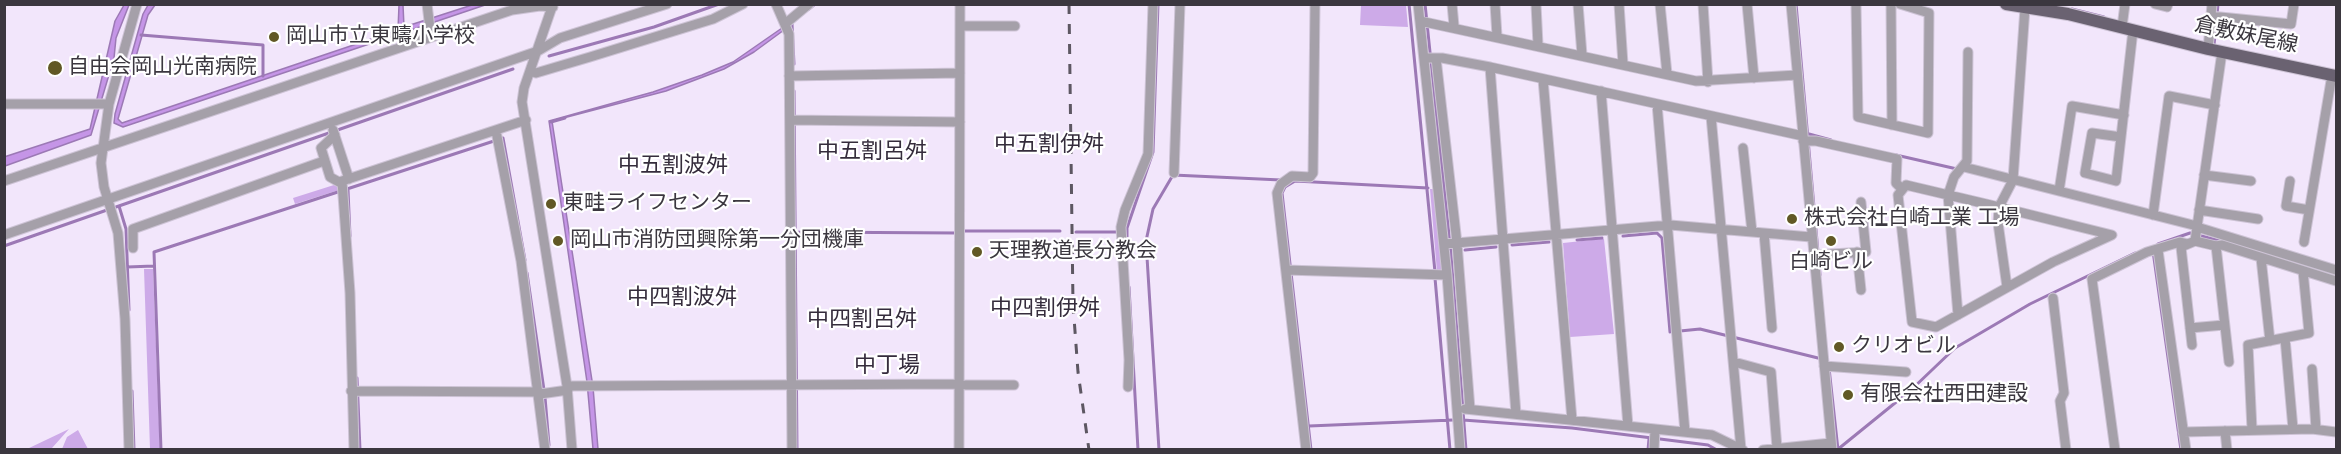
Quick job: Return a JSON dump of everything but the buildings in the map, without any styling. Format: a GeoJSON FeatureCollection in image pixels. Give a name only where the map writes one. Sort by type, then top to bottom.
{"type":"FeatureCollection","features":[{"type":"Feature","properties":{"kind":"main road","name":"倉敷妹尾線"},"geometry":{"type":"LineString","coordinates":[[2006,4],[2125,25],[2208,45],[2222,52],[2334,76]]}},
{"type":"Feature","properties":{"kind":"street"},"geometry":{"type":"LineString","coordinates":[[129,450],[123,285],[117,227],[101,171],[102,104],[137,4]]}},
{"type":"Feature","properties":{"kind":"street"},"geometry":{"type":"LineString","coordinates":[[427,4],[431,37]]}},
{"type":"Feature","properties":{"kind":"street"},"geometry":{"type":"LineString","coordinates":[[545,31],[552,39],[560,38],[667,4]]}},
{"type":"Feature","properties":{"kind":"street"},"geometry":{"type":"LineString","coordinates":[[530,71],[536,73],[551,69],[713,19],[743,4]]}},
{"type":"Feature","properties":{"kind":"street"},"geometry":{"type":"LineString","coordinates":[[776,4],[786,26],[792,76],[796,256],[792,450]]}},
{"type":"Feature","properties":{"kind":"street"},"geometry":{"type":"LineString","coordinates":[[786,26],[809,4]]}},
{"type":"Feature","properties":{"kind":"street"},"geometry":{"type":"LineString","coordinates":[[959,450],[962,385],[960,73],[963,26],[960,4]]}},
{"type":"Feature","properties":{"kind":"street"},"geometry":{"type":"LineString","coordinates":[[1128,387],[1129,360],[1121,227],[1125,210],[1148,154],[1154,4]]}},
{"type":"Feature","properties":{"kind":"street"},"geometry":{"type":"LineString","coordinates":[[1174,173],[1180,4]]}},
{"type":"Feature","properties":{"kind":"street"},"geometry":{"type":"LineString","coordinates":[[1306,450],[1290,270],[1277,193],[1281,184],[1292,176],[1310,177],[1313,173],[1315,4]]}},
{"type":"Feature","properties":{"kind":"street"},"geometry":{"type":"LineString","coordinates":[[1418,4],[1424,21],[1430,58],[1450,244],[1463,409],[1460,450]]}},
{"type":"Feature","properties":{"kind":"street"},"geometry":{"type":"LineString","coordinates":[[1452,4],[1454,26]]}},
{"type":"Feature","properties":{"kind":"street"},"geometry":{"type":"LineString","coordinates":[[1495,4],[1497,36]]}},
{"type":"Feature","properties":{"kind":"street"},"geometry":{"type":"LineString","coordinates":[[1536,4],[1538,45]]}},
{"type":"Feature","properties":{"kind":"street"},"geometry":{"type":"LineString","coordinates":[[1578,4],[1582,55]]}},
{"type":"Feature","properties":{"kind":"street"},"geometry":{"type":"LineString","coordinates":[[1619,4],[1623,64]]}},
{"type":"Feature","properties":{"kind":"street"},"geometry":{"type":"LineString","coordinates":[[1660,4],[1666,74]]}},
{"type":"Feature","properties":{"kind":"street"},"geometry":{"type":"LineString","coordinates":[[1702,4],[1708,82]]}},
{"type":"Feature","properties":{"kind":"street"},"geometry":{"type":"LineString","coordinates":[[1747,4],[1754,78]]}},
{"type":"Feature","properties":{"kind":"street"},"geometry":{"type":"LineString","coordinates":[[1763,450],[1832,446],[1817,254],[1811,237],[1806,140],[1797,75],[1791,4]]}},
{"type":"Feature","properties":{"kind":"street"},"geometry":{"type":"LineString","coordinates":[[1856,4],[1858,117],[1928,133],[1929,13],[1900,4]]}},
{"type":"Feature","properties":{"kind":"street"},"geometry":{"type":"LineString","coordinates":[[1891,4],[1892,125]]}},
{"type":"Feature","properties":{"kind":"street"},"geometry":{"type":"LineString","coordinates":[[2121,137],[2092,133],[2085,174],[2116,181],[2124,115],[2125,4]]}},
{"type":"Feature","properties":{"kind":"street"},"geometry":{"type":"LineString","coordinates":[[2155,4],[2168,7],[2168,4]]}},
{"type":"Feature","properties":{"kind":"street"},"geometry":{"type":"LineString","coordinates":[[2208,45],[2214,16],[2212,4]]}},
{"type":"Feature","properties":{"kind":"street"},"geometry":{"type":"LineString","coordinates":[[2214,16],[2291,24],[2294,4]]}},
{"type":"Feature","properties":{"kind":"street"},"geometry":{"type":"LineString","coordinates":[[4,181],[512,10],[553,6],[522,95],[567,388],[572,450]]}},
{"type":"Feature","properties":{"kind":"street"},"geometry":{"type":"LineString","coordinates":[[2007,286],[1998,223],[1999,207],[2012,182],[2025,8]]}},
{"type":"Feature","properties":{"kind":"street"},"geometry":{"type":"LineString","coordinates":[[1424,21],[1708,82],[1797,75]]}},
{"type":"Feature","properties":{"kind":"street"},"geometry":{"type":"LineString","coordinates":[[963,26],[1015,26]]}},
{"type":"Feature","properties":{"kind":"street"},"geometry":{"type":"LineString","coordinates":[[4,236],[108,200],[333,130],[538,51],[560,38]]}},
{"type":"Feature","properties":{"kind":"street"},"geometry":{"type":"LineString","coordinates":[[1958,315],[1948,195],[1954,177],[1967,161],[1968,52]]}},
{"type":"Feature","properties":{"kind":"street"},"geometry":{"type":"LineString","coordinates":[[2192,345],[2181,247],[2195,234],[2222,52]]}},
{"type":"Feature","properties":{"kind":"street"},"geometry":{"type":"LineString","coordinates":[[1430,58],[1490,67],[1897,159],[1896,183],[1901,188]]}},
{"type":"Feature","properties":{"kind":"street"},"geometry":{"type":"LineString","coordinates":[[1490,67],[1516,414]]}},
{"type":"Feature","properties":{"kind":"street"},"geometry":{"type":"LineString","coordinates":[[792,76],[960,73]]}},
{"type":"Feature","properties":{"kind":"street"},"geometry":{"type":"LineString","coordinates":[[2304,242],[2334,76]]}},
{"type":"Feature","properties":{"kind":"street"},"geometry":{"type":"LineString","coordinates":[[1543,79],[1558,234],[1572,420]]}},
{"type":"Feature","properties":{"kind":"street"},"geometry":{"type":"LineString","coordinates":[[1600,92],[1628,426]]}},
{"type":"Feature","properties":{"kind":"street"},"geometry":{"type":"LineString","coordinates":[[2153,215],[2169,96],[2214,105]]}},
{"type":"Feature","properties":{"kind":"street"},"geometry":{"type":"LineString","coordinates":[[4,104],[102,104]]}},
{"type":"Feature","properties":{"kind":"street"},"geometry":{"type":"LineString","coordinates":[[1657,104],[1685,432]]}},
{"type":"Feature","properties":{"kind":"street"},"geometry":{"type":"LineString","coordinates":[[2060,191],[2072,106],[2124,115]]}},
{"type":"Feature","properties":{"kind":"street"},"geometry":{"type":"LineString","coordinates":[[1711,116],[1742,449]]}},
{"type":"Feature","properties":{"kind":"street"},"geometry":{"type":"LineString","coordinates":[[333,130],[321,148],[330,177],[344,185],[526,120]]}},
{"type":"Feature","properties":{"kind":"street"},"geometry":{"type":"LineString","coordinates":[[793,120],[960,122]]}},
{"type":"Feature","properties":{"kind":"street"},"geometry":{"type":"LineString","coordinates":[[333,130],[344,185],[355,391],[354,450]]}},
{"type":"Feature","properties":{"kind":"street"},"geometry":{"type":"LineString","coordinates":[[496,131],[519,251],[542,393],[545,450]]}},
{"type":"Feature","properties":{"kind":"street"},"geometry":{"type":"LineString","coordinates":[[1743,148],[1752,232]]}},
{"type":"Feature","properties":{"kind":"street"},"geometry":{"type":"LineString","coordinates":[[133,248],[133,229],[324,161]]}},
{"type":"Feature","properties":{"kind":"street"},"geometry":{"type":"LineString","coordinates":[[1962,169],[2153,215],[2216,246],[2222,245],[2337,281]]}},
{"type":"Feature","properties":{"kind":"street"},"geometry":{"type":"LineString","coordinates":[[2204,174],[2251,181]]}},
{"type":"Feature","properties":{"kind":"street"},"geometry":{"type":"LineString","coordinates":[[2290,181],[2286,206],[2309,210]]}},
{"type":"Feature","properties":{"kind":"street"},"geometry":{"type":"LineString","coordinates":[[1906,185],[1948,195],[2112,235],[2007,286],[1936,327],[1912,322],[1898,195],[1901,188],[1906,185]]}},
{"type":"Feature","properties":{"kind":"street"},"geometry":{"type":"LineString","coordinates":[[1817,254],[1866,252],[1861,202]]}},
{"type":"Feature","properties":{"kind":"street"},"geometry":{"type":"LineString","coordinates":[[2199,210],[2258,219]]}},
{"type":"Feature","properties":{"kind":"street"},"geometry":{"type":"LineString","coordinates":[[1450,244],[1666,225],[1811,237]]}},
{"type":"Feature","properties":{"kind":"street"},"geometry":{"type":"LineString","coordinates":[[1764,233],[1772,328]]}},
{"type":"Feature","properties":{"kind":"street"},"geometry":{"type":"LineString","coordinates":[[2115,450],[2092,279],[2195,234],[2337,270]]}},
{"type":"Feature","properties":{"kind":"street"},"geometry":{"type":"LineString","coordinates":[[1450,244],[1447,275],[1463,409]]}},
{"type":"Feature","properties":{"kind":"street"},"geometry":{"type":"LineString","coordinates":[[2216,246],[2229,362]]}},
{"type":"Feature","properties":{"kind":"street"},"geometry":{"type":"LineString","coordinates":[[2154,251],[2186,450]]}},
{"type":"Feature","properties":{"kind":"street"},"geometry":{"type":"LineString","coordinates":[[1857,252],[1861,290]]}},
{"type":"Feature","properties":{"kind":"street"},"geometry":{"type":"LineString","coordinates":[[2261,258],[2270,341]]}},
{"type":"Feature","properties":{"kind":"street"},"geometry":{"type":"LineString","coordinates":[[1290,270],[1447,275]]}},
{"type":"Feature","properties":{"kind":"street"},"geometry":{"type":"LineString","coordinates":[[2252,430],[2248,345],[2309,333],[2303,271]]}},
{"type":"Feature","properties":{"kind":"street"},"geometry":{"type":"LineString","coordinates":[[2053,298],[2064,393],[2060,401],[2066,450]]}},
{"type":"Feature","properties":{"kind":"street"},"geometry":{"type":"LineString","coordinates":[[2190,328],[2224,325]]}},
{"type":"Feature","properties":{"kind":"street"},"geometry":{"type":"LineString","coordinates":[[2285,338],[2294,429]]}},
{"type":"Feature","properties":{"kind":"street"},"geometry":{"type":"LineString","coordinates":[[1734,362],[1771,372],[1777,448]]}},
{"type":"Feature","properties":{"kind":"street"},"geometry":{"type":"LineString","coordinates":[[1827,365],[1906,372]]}},
{"type":"Feature","properties":{"kind":"street"},"geometry":{"type":"LineString","coordinates":[[2312,369],[2314,429]]}},
{"type":"Feature","properties":{"kind":"street"},"geometry":{"type":"LineString","coordinates":[[355,391],[542,393],[590,385],[1014,385]]}},
{"type":"Feature","properties":{"kind":"street"},"geometry":{"type":"LineString","coordinates":[[1463,409],[1628,426],[1654,439],[1685,432],[1712,435],[1742,449]]}},
{"type":"Feature","properties":{"kind":"street"},"geometry":{"type":"LineString","coordinates":[[2183,432],[2294,429],[2337,432]]}},
{"type":"Feature","properties":{"kind":"street"},"geometry":{"type":"LineString","coordinates":[[2225,431],[2227,450]]}},
{"type":"Feature","properties":{"kind":"shaded area"},"geometry":{"type":"Polygon","coordinates":[[[124,5],[129,5],[116,38],[114,58],[91,135],[5,166],[4,157],[90,129],[115,21],[124,5]]]}},
{"type":"Feature","properties":{"kind":"shaded area"},"geometry":{"type":"Polygon","coordinates":[[[148,5],[155,5],[148,15],[118,119],[122,123],[398,30],[399,5],[403,5],[404,27],[472,5],[485,5],[123,127],[114,123],[115,114],[143,14],[148,5]]]}},
{"type":"Feature","properties":{"kind":"shaded area"},"geometry":{"type":"Polygon","coordinates":[[[1361,5],[1406,5],[1408,27],[1360,25],[1361,5]]]}},
{"type":"Feature","properties":{"kind":"shaded area"},"geometry":{"type":"Polygon","coordinates":[[[782,28],[784,30],[754,52],[724,69],[666,91],[552,121],[593,387],[598,449],[593,449],[587,382],[549,121],[653,92],[702,75],[733,62],[782,28]]]}},
{"type":"Feature","properties":{"kind":"shaded area"},"geometry":{"type":"Polygon","coordinates":[[[334,185],[339,186],[339,190],[295,204],[293,198],[334,185]]]}},
{"type":"Feature","properties":{"kind":"shaded area"},"geometry":{"type":"Polygon","coordinates":[[[1430,189],[1434,189],[1442,272],[1437,272],[1430,189]]]}},
{"type":"Feature","properties":{"kind":"shaded area"},"geometry":{"type":"Polygon","coordinates":[[[1604,239],[1614,334],[1570,337],[1563,243],[1604,239]]]}},
{"type":"Feature","properties":{"kind":"shaded area"},"geometry":{"type":"Polygon","coordinates":[[[144,269],[153,269],[160,449],[150,449],[144,269]]]}},
{"type":"Feature","properties":{"kind":"shaded area"},"geometry":{"type":"Polygon","coordinates":[[[69,429],[52,448],[56,449],[27,449],[69,429]]]}},
{"type":"Feature","properties":{"kind":"shaded area"},"geometry":{"type":"Polygon","coordinates":[[[78,430],[88,449],[62,449],[67,437],[78,430]]]}},
{"type":"Feature","properties":{"kind":"waterway"},"geometry":{"type":"LineString","coordinates":[[549,56],[654,27],[719,4]]}},
{"type":"Feature","properties":{"kind":"waterway"},"geometry":{"type":"LineString","coordinates":[[809,9],[815,4]]}},
{"type":"Feature","properties":{"kind":"waterway"},"geometry":{"type":"LineString","coordinates":[[1127,259],[1127,228],[1153,152],[1158,4]]}},
{"type":"Feature","properties":{"kind":"waterway"},"geometry":{"type":"LineString","coordinates":[[1409,4],[1435,272]]}},
{"type":"Feature","properties":{"kind":"waterway"},"geometry":{"type":"LineString","coordinates":[[1425,4],[1451,255],[1466,450]]}},
{"type":"Feature","properties":{"kind":"waterway"},"geometry":{"type":"LineString","coordinates":[[1796,4],[1820,275]]}},
{"type":"Feature","properties":{"kind":"waterway"},"geometry":{"type":"LineString","coordinates":[[2212,44],[2214,45],[2218,4]]}},
{"type":"Feature","properties":{"kind":"waterway"},"geometry":{"type":"LineString","coordinates":[[2072,9],[2104,17]]}},
{"type":"Feature","properties":{"kind":"waterway"},"geometry":{"type":"LineString","coordinates":[[792,24],[794,64]]}},
{"type":"Feature","properties":{"kind":"waterway"},"geometry":{"type":"LineString","coordinates":[[141,35],[263,45],[263,76]]}},
{"type":"Feature","properties":{"kind":"waterway"},"geometry":{"type":"LineString","coordinates":[[116,207],[513,69]]}},
{"type":"Feature","properties":{"kind":"waterway"},"geometry":{"type":"LineString","coordinates":[[794,91],[797,450]]}},
{"type":"Feature","properties":{"kind":"waterway"},"geometry":{"type":"LineString","coordinates":[[551,122],[565,118]]}},
{"type":"Feature","properties":{"kind":"waterway"},"geometry":{"type":"LineString","coordinates":[[1809,134],[1831,140]]}},
{"type":"Feature","properties":{"kind":"waterway"},"geometry":{"type":"LineString","coordinates":[[500,139],[503,138],[525,260]]}},
{"type":"Feature","properties":{"kind":"waterway"},"geometry":{"type":"LineString","coordinates":[[161,450],[154,252],[494,141]]}},
{"type":"Feature","properties":{"kind":"waterway"},"geometry":{"type":"LineString","coordinates":[[1896,155],[1957,169]]}},
{"type":"Feature","properties":{"kind":"waterway"},"geometry":{"type":"LineString","coordinates":[[1159,450],[1146,241],[1153,209],[1173,175],[1281,180]]}},
{"type":"Feature","properties":{"kind":"waterway"},"geometry":{"type":"LineString","coordinates":[[1311,450],[1282,193],[1285,187],[1295,181],[1428,188]]}},
{"type":"Feature","properties":{"kind":"waterway"},"geometry":{"type":"LineString","coordinates":[[348,190],[350,236]]}},
{"type":"Feature","properties":{"kind":"waterway"},"geometry":{"type":"LineString","coordinates":[[119,206],[126,229],[129,310]]}},
{"type":"Feature","properties":{"kind":"waterway"},"geometry":{"type":"LineString","coordinates":[[4,246],[107,210]]}},
{"type":"Feature","properties":{"kind":"waterway"},"geometry":{"type":"LineString","coordinates":[[963,231],[1060,231]]}},
{"type":"Feature","properties":{"kind":"waterway"},"geometry":{"type":"LineString","coordinates":[[795,232],[958,233]]}},
{"type":"Feature","properties":{"kind":"waterway"},"geometry":{"type":"LineString","coordinates":[[1076,232],[1118,232]]}},
{"type":"Feature","properties":{"kind":"waterway"},"geometry":{"type":"LineString","coordinates":[[1623,236],[1657,233],[1662,238],[1670,332]]}},
{"type":"Feature","properties":{"kind":"waterway"},"geometry":{"type":"LineString","coordinates":[[2158,244],[2190,233],[2243,247]]}},
{"type":"Feature","properties":{"kind":"waterway"},"geometry":{"type":"LineString","coordinates":[[1577,240],[1602,238]]}},
{"type":"Feature","properties":{"kind":"waterway"},"geometry":{"type":"LineString","coordinates":[[1512,245],[1549,242]]}},
{"type":"Feature","properties":{"kind":"waterway"},"geometry":{"type":"LineString","coordinates":[[1465,250],[1496,247]]}},
{"type":"Feature","properties":{"kind":"waterway"},"geometry":{"type":"LineString","coordinates":[[2153,251],[2181,450]]}},
{"type":"Feature","properties":{"kind":"waterway"},"geometry":{"type":"LineString","coordinates":[[1837,450],[1911,390],[1955,348],[2030,304],[2135,253]]}},
{"type":"Feature","properties":{"kind":"waterway"},"geometry":{"type":"LineString","coordinates":[[127,267],[154,266]]}},
{"type":"Feature","properties":{"kind":"waterway"},"geometry":{"type":"LineString","coordinates":[[527,273],[545,397],[549,445]]}},
{"type":"Feature","properties":{"kind":"waterway"},"geometry":{"type":"LineString","coordinates":[[1435,278],[1450,450]]}},
{"type":"Feature","properties":{"kind":"waterway"},"geometry":{"type":"LineString","coordinates":[[1129,287],[1138,450]]}},
{"type":"Feature","properties":{"kind":"waterway"},"geometry":{"type":"LineString","coordinates":[[1680,331],[1700,329],[1818,358]]}},
{"type":"Feature","properties":{"kind":"waterway"},"geometry":{"type":"LineString","coordinates":[[1829,368],[1838,450]]}},
{"type":"Feature","properties":{"kind":"waterway"},"geometry":{"type":"LineString","coordinates":[[357,378],[360,450]]}},
{"type":"Feature","properties":{"kind":"waterway"},"geometry":{"type":"LineString","coordinates":[[132,391],[134,450]]}},
{"type":"Feature","properties":{"kind":"waterway"},"geometry":{"type":"LineString","coordinates":[[1309,426],[1453,420]]}},
{"type":"Feature","properties":{"kind":"waterway"},"geometry":{"type":"LineString","coordinates":[[1463,420],[1572,428],[1708,445],[1717,450]]}},
{"type":"Feature","properties":{"kind":"waterway"},"geometry":{"type":"LineString","coordinates":[[1648,450],[1649,439]]}},
{"type":"Feature","properties":{"kind":"railway"},"geometry":{"type":"LineString","coordinates":[[1069,4],[1073,304],[1078,372],[1089,450]]}},
{"type":"Feature","properties":{"kind":"place","name":"岡山市立東疇小学校"},"geometry":{"type":"Point","coordinates":[274,37]}},
{"type":"Feature","properties":{"kind":"place","name":"自由会岡山光南病院"},"geometry":{"type":"Point","coordinates":[55,68]}},
{"type":"Feature","properties":{"kind":"place","name":"東畦ライフセンター"},"geometry":{"type":"Point","coordinates":[551,204]}},
{"type":"Feature","properties":{"kind":"place","name":"株式会社白崎工業 工場"},"geometry":{"type":"Point","coordinates":[1792,219]}},
{"type":"Feature","properties":{"kind":"place","name":"岡山市消防団興除第一分団機庫"},"geometry":{"type":"Point","coordinates":[558,241]}},
{"type":"Feature","properties":{"kind":"place","name":"白崎ビル"},"geometry":{"type":"Point","coordinates":[1831,241]}},
{"type":"Feature","properties":{"kind":"place","name":"天理教道長分教会"},"geometry":{"type":"Point","coordinates":[977,252]}},
{"type":"Feature","properties":{"kind":"place","name":"クリオビル"},"geometry":{"type":"Point","coordinates":[1839,347]}},
{"type":"Feature","properties":{"kind":"place","name":"有限会社西田建設"},"geometry":{"type":"Point","coordinates":[1848,395]}},
{"type":"Feature","properties":{"kind":"district","name":"中五割伊舛"},"geometry":{"type":"Point","coordinates":[1049,146]}},
{"type":"Feature","properties":{"kind":"district","name":"中五割呂舛"},"geometry":{"type":"Point","coordinates":[872,153]}},
{"type":"Feature","properties":{"kind":"district","name":"中五割波舛"},"geometry":{"type":"Point","coordinates":[673,167]}},
{"type":"Feature","properties":{"kind":"district","name":"中四割波舛"},"geometry":{"type":"Point","coordinates":[682,299]}},
{"type":"Feature","properties":{"kind":"district","name":"中四割伊舛"},"geometry":{"type":"Point","coordinates":[1045,310]}},
{"type":"Feature","properties":{"kind":"district","name":"中四割呂舛"},"geometry":{"type":"Point","coordinates":[862,321]}},
{"type":"Feature","properties":{"kind":"district","name":"中丁場"},"geometry":{"type":"Point","coordinates":[887,367]}}]}
